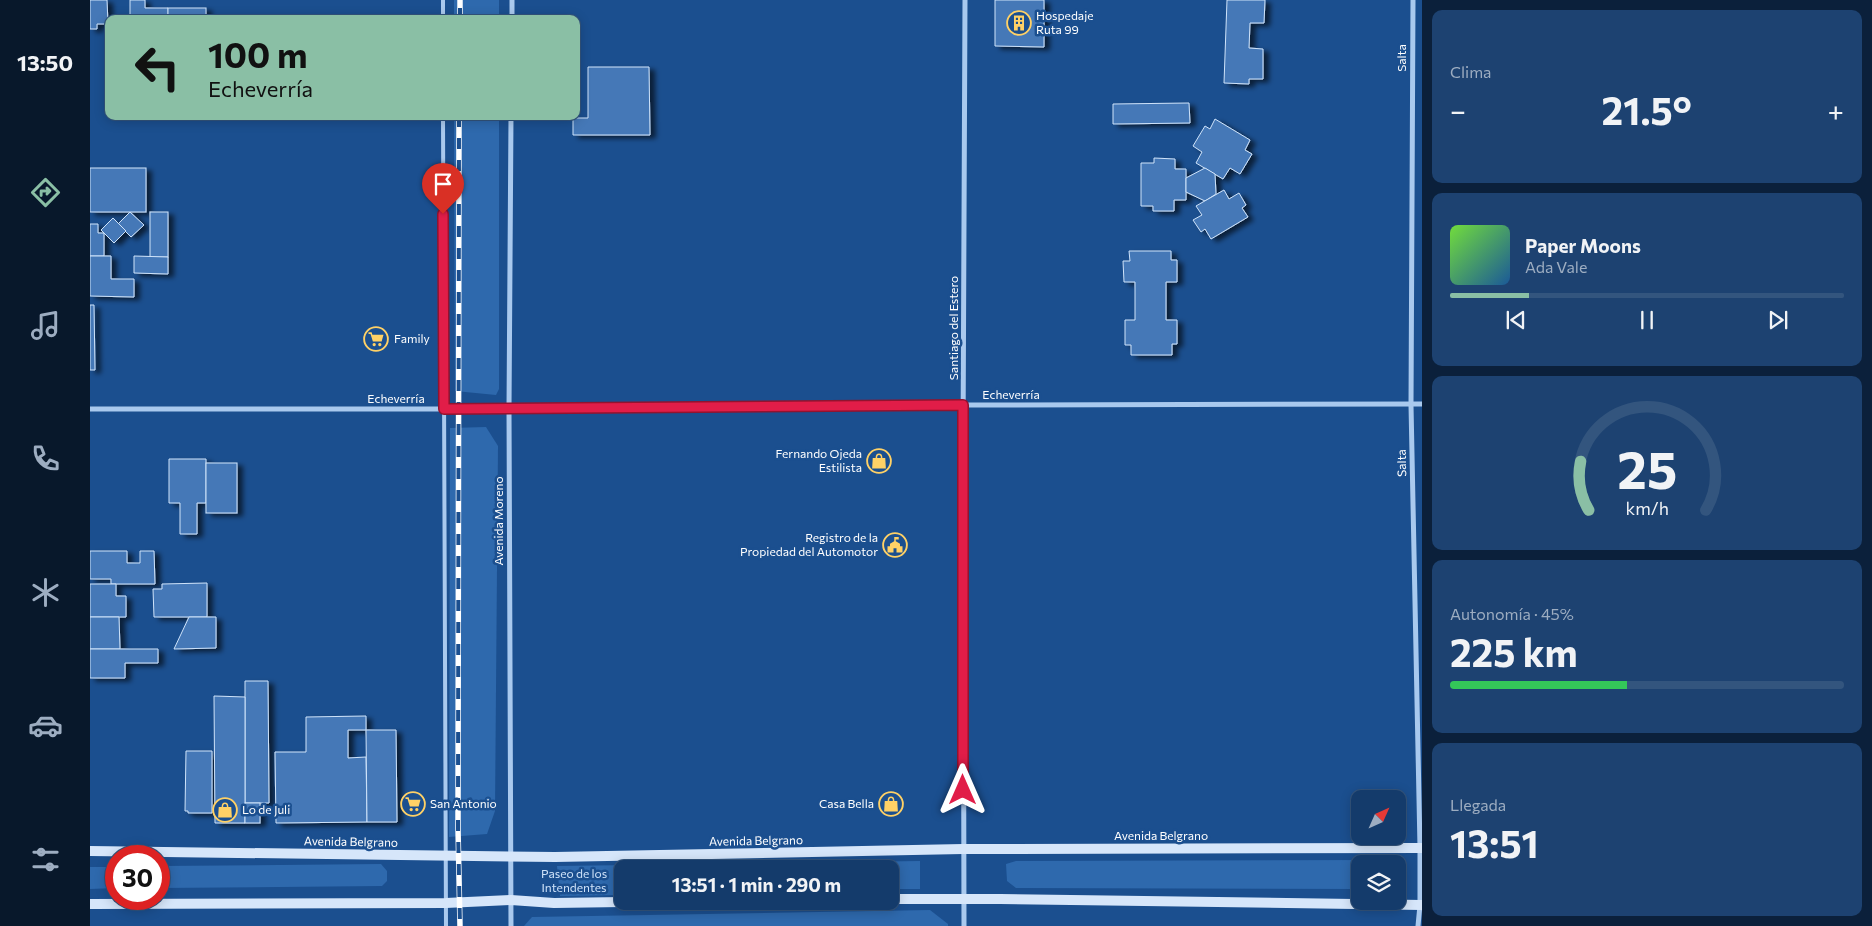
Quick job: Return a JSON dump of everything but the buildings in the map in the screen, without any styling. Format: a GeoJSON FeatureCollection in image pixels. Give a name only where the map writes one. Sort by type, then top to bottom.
{"type":"FeatureCollection","features":[{"type":"Feature","properties":{"kind":"main road","name":"Avenida Belgrano"},"geometry":{"type":"LineString","coordinates":[[90,851],[555,857],[963,849],[1421,848]]}},
{"type":"Feature","properties":{"kind":"main road"},"geometry":{"type":"LineString","coordinates":[[899,899],[1421,905]]}},
{"type":"Feature","properties":{"kind":"main road"},"geometry":{"type":"LineString","coordinates":[[90,904],[446,903],[511,900],[614,902]]}},
{"type":"Feature","properties":{"kind":"street"},"geometry":{"type":"LineString","coordinates":[[512,0],[512,15]]}},
{"type":"Feature","properties":{"kind":"street","name":"Santiago del Estero"},"geometry":{"type":"LineString","coordinates":[[964,926],[963,405],[965,0]]}},
{"type":"Feature","properties":{"kind":"street","name":"Salta"},"geometry":{"type":"LineString","coordinates":[[1413,0],[1411,405],[1421,848],[1421,905],[1418,926]]}},
{"type":"Feature","properties":{"kind":"street","name":"Avenida Moreno"},"geometry":{"type":"LineString","coordinates":[[511,120],[509,409],[511,926]]}},
{"type":"Feature","properties":{"kind":"street","name":"Echeverría"},"geometry":{"type":"LineString","coordinates":[[90,409],[509,409],[963,405],[1422,404]]}},
{"type":"Feature","properties":{"kind":"lane"},"geometry":{"type":"LineString","coordinates":[[443,0],[443,15]]}},
{"type":"Feature","properties":{"kind":"lane"},"geometry":{"type":"LineString","coordinates":[[443,120],[446,926]]}},
{"type":"Feature","properties":{"kind":"green space"},"geometry":{"type":"Polygon","coordinates":[[[454,0],[499,0],[499,15],[454,15],[454,0]]]}},
{"type":"Feature","properties":{"kind":"green space"},"geometry":{"type":"Polygon","coordinates":[[[454,120],[499,120],[499,389],[496,395],[455,391],[454,120]]]}},
{"type":"Feature","properties":{"kind":"green space"},"geometry":{"type":"Polygon","coordinates":[[[486,427],[498,446],[495,811],[487,834],[449,837],[450,428],[486,427]]]}},
{"type":"Feature","properties":{"kind":"green space"},"geometry":{"type":"Polygon","coordinates":[[[1351,860],[1351,889],[1016,888],[1007,881],[1006,864],[1016,861],[1351,860]]]}},
{"type":"Feature","properties":{"kind":"green space"},"geometry":{"type":"Polygon","coordinates":[[[899,861],[920,861],[920,889],[899,889],[899,861]]]}},
{"type":"Feature","properties":{"kind":"green space"},"geometry":{"type":"Polygon","coordinates":[[[381,864],[387,871],[387,881],[382,886],[170,888],[170,866],[381,864]]]}},
{"type":"Feature","properties":{"kind":"green space","name":"Paseo de los Intendentes"},"geometry":{"type":"Polygon","coordinates":[[[614,865],[614,895],[560,896],[557,866],[614,865]]]}},
{"type":"Feature","properties":{"kind":"green space"},"geometry":{"type":"Polygon","coordinates":[[[90,867],[105,867],[105,888],[90,889],[90,867]]]}},
{"type":"Feature","properties":{"kind":"green space"},"geometry":{"type":"Polygon","coordinates":[[[930,910],[948,926],[524,926],[532,917],[930,910]]]}},
{"type":"Feature","properties":{"kind":"railway"},"geometry":{"type":"LineString","coordinates":[[460,0],[460,15]]}},
{"type":"Feature","properties":{"kind":"railway"},"geometry":{"type":"LineString","coordinates":[[459,120],[458,828],[460,926]]}},
{"type":"Feature","properties":{"kind":"place","name":"Hospedaje Ruta 99"},"geometry":{"type":"Point","coordinates":[1019,23]}},
{"type":"Feature","properties":{"kind":"place","name":"Family"},"geometry":{"type":"Point","coordinates":[376,339]}},
{"type":"Feature","properties":{"kind":"place","name":"Fernando Ojeda Estilista"},"geometry":{"type":"Point","coordinates":[879,461]}},
{"type":"Feature","properties":{"kind":"place","name":"Registro de la Propiedad del Automotor"},"geometry":{"type":"Point","coordinates":[895,545]}},
{"type":"Feature","properties":{"kind":"place","name":"San Antonio"},"geometry":{"type":"Point","coordinates":[413,804]}},
{"type":"Feature","properties":{"kind":"place","name":"Casa Bella"},"geometry":{"type":"Point","coordinates":[891,804]}},
{"type":"Feature","properties":{"kind":"place","name":"Lo de Juli"},"geometry":{"type":"Point","coordinates":[225,810]}},
{"type":"Feature","properties":{"kind":"route"},"geometry":{"type":"LineString","coordinates":[[443,214],[444,409],[963,405],[963,790]]}}]}
